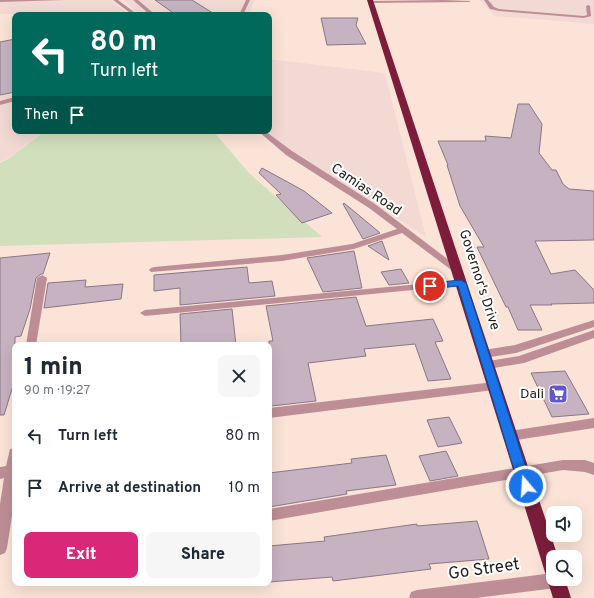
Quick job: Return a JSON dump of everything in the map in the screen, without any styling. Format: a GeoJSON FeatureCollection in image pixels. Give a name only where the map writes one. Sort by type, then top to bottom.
{"type":"FeatureCollection","features":[{"type":"Feature","properties":{"kind":"highway","name":"Governor's Drive"},"geometry":{"type":"LineString","coordinates":[[371,1],[546,550]]}},
{"type":"Feature","properties":{"kind":"highway","name":"Governor's Drive"},"geometry":{"type":"LineString","coordinates":[[558,586],[562,598]]}},
{"type":"Feature","properties":{"kind":"street"},"geometry":{"type":"LineString","coordinates":[[0,1],[62,0]]}},
{"type":"Feature","properties":{"kind":"street"},"geometry":{"type":"LineString","coordinates":[[115,0],[132,12]]}},
{"type":"Feature","properties":{"kind":"street"},"geometry":{"type":"LineString","coordinates":[[135,0],[150,12]]}},
{"type":"Feature","properties":{"kind":"street"},"geometry":{"type":"LineString","coordinates":[[242,12],[248,0]]}},
{"type":"Feature","properties":{"kind":"street"},"geometry":{"type":"LineString","coordinates":[[486,0],[492,8],[499,10],[584,17],[589,16],[587,0]]}},
{"type":"Feature","properties":{"kind":"street"},"geometry":{"type":"LineString","coordinates":[[371,1],[469,1]]}},
{"type":"Feature","properties":{"kind":"street"},"geometry":{"type":"LineString","coordinates":[[588,6],[594,6]]}},
{"type":"Feature","properties":{"kind":"street"},"geometry":{"type":"LineString","coordinates":[[0,103],[12,100]]}},
{"type":"Feature","properties":{"kind":"street","name":"Camias Road"},"geometry":{"type":"LineString","coordinates":[[265,134],[289,153],[372,206],[457,270]]}},
{"type":"Feature","properties":{"kind":"street"},"geometry":{"type":"LineString","coordinates":[[154,270],[282,258],[354,246],[403,230]]}},
{"type":"Feature","properties":{"kind":"street"},"geometry":{"type":"LineString","coordinates":[[32,342],[42,278]]}},
{"type":"Feature","properties":{"kind":"street"},"geometry":{"type":"LineString","coordinates":[[145,313],[461,283]]}},
{"type":"Feature","properties":{"kind":"street"},"geometry":{"type":"LineString","coordinates":[[486,359],[594,323]]}},
{"type":"Feature","properties":{"kind":"street"},"geometry":{"type":"LineString","coordinates":[[486,359],[520,360],[594,334]]}},
{"type":"Feature","properties":{"kind":"street"},"geometry":{"type":"LineString","coordinates":[[272,413],[494,386]]}},
{"type":"Feature","properties":{"kind":"street"},"geometry":{"type":"LineString","coordinates":[[510,436],[594,422]]}},
{"type":"Feature","properties":{"kind":"street"},"geometry":{"type":"LineString","coordinates":[[0,548],[6,472],[12,459]]}},
{"type":"Feature","properties":{"kind":"street"},"geometry":{"type":"LineString","coordinates":[[272,515],[563,465],[585,466],[594,469]]}},
{"type":"Feature","properties":{"kind":"street","name":"Go Street"},"geometry":{"type":"LineString","coordinates":[[417,598],[546,578]]}},
{"type":"Feature","properties":{"kind":"shaded area"},"geometry":{"type":"Polygon","coordinates":[[[0,0],[111,0],[126,12],[12,12],[12,14],[0,14],[0,0]]]}},
{"type":"Feature","properties":{"kind":"shaded area"},"geometry":{"type":"Polygon","coordinates":[[[124,0],[255,0],[250,12],[136,12],[124,0]]]}},
{"type":"Feature","properties":{"kind":"shaded area"},"geometry":{"type":"Polygon","coordinates":[[[480,0],[594,0],[594,24],[495,16],[480,0]]]}},
{"type":"Feature","properties":{"kind":"shaded area"},"geometry":{"type":"Polygon","coordinates":[[[272,59],[385,73],[426,237],[294,154],[269,134],[272,134],[272,59]]]}},
{"type":"Feature","properties":{"kind":"shaded area"},"geometry":{"type":"Polygon","coordinates":[[[0,79],[12,95],[12,134],[40,134],[8,158],[0,162],[0,79]]]}},
{"type":"Feature","properties":{"kind":"green space"},"geometry":{"type":"Polygon","coordinates":[[[41,134],[216,134],[249,173],[322,237],[0,246],[0,163],[8,159],[41,134]]]}},
{"type":"Feature","properties":{"kind":"building"},"geometry":{"type":"Polygon","coordinates":[[[155,0],[192,0],[211,12],[172,12],[155,0]]]}},
{"type":"Feature","properties":{"kind":"building"},"geometry":{"type":"Polygon","coordinates":[[[321,18],[358,18],[356,25],[366,44],[327,45],[321,18]]]}},
{"type":"Feature","properties":{"kind":"building"},"geometry":{"type":"Polygon","coordinates":[[[12,40],[12,93],[0,95],[0,42],[12,40]]]}},
{"type":"Feature","properties":{"kind":"building"},"geometry":{"type":"Polygon","coordinates":[[[518,104],[529,104],[542,124],[539,153],[552,170],[556,170],[563,184],[569,189],[594,191],[594,240],[535,241],[551,274],[575,270],[594,290],[594,303],[530,305],[542,330],[518,330],[508,307],[506,307],[477,247],[484,247],[460,206],[448,165],[438,141],[486,141],[485,136],[511,138],[518,104]]]}},
{"type":"Feature","properties":{"kind":"building"},"geometry":{"type":"Polygon","coordinates":[[[262,168],[304,191],[332,213],[302,223],[276,195],[281,194],[259,173],[262,168]]]}},
{"type":"Feature","properties":{"kind":"building"},"geometry":{"type":"Polygon","coordinates":[[[344,203],[380,233],[363,239],[343,204],[344,203]]]}},
{"type":"Feature","properties":{"kind":"building"},"geometry":{"type":"Polygon","coordinates":[[[382,241],[389,260],[368,246],[382,241]]]}},
{"type":"Feature","properties":{"kind":"building"},"geometry":{"type":"Polygon","coordinates":[[[354,251],[362,288],[323,292],[307,258],[354,251]]]}},
{"type":"Feature","properties":{"kind":"building"},"geometry":{"type":"Polygon","coordinates":[[[50,253],[43,274],[36,278],[30,309],[21,336],[15,337],[15,342],[12,342],[12,389],[4,415],[0,415],[0,258],[50,253]]]}},
{"type":"Feature","properties":{"kind":"building"},"geometry":{"type":"Polygon","coordinates":[[[247,267],[249,283],[272,281],[275,296],[180,305],[180,288],[154,291],[154,275],[247,267]]]}},
{"type":"Feature","properties":{"kind":"building"},"geometry":{"type":"Polygon","coordinates":[[[401,269],[409,283],[389,285],[381,272],[401,269]]]}},
{"type":"Feature","properties":{"kind":"building"},"geometry":{"type":"Polygon","coordinates":[[[86,280],[85,287],[123,284],[121,299],[44,308],[48,283],[86,280]]]}},
{"type":"Feature","properties":{"kind":"building"},"geometry":{"type":"Polygon","coordinates":[[[356,297],[366,326],[433,319],[443,341],[435,342],[451,379],[428,381],[415,344],[364,349],[366,356],[308,363],[316,401],[272,406],[272,342],[269,341],[273,341],[266,306],[356,297]]]}},
{"type":"Feature","properties":{"kind":"building"},"geometry":{"type":"Polygon","coordinates":[[[232,309],[236,342],[181,342],[180,314],[232,309]]]}},
{"type":"Feature","properties":{"kind":"building"},"geometry":{"type":"Polygon","coordinates":[[[565,371],[589,414],[552,417],[531,373],[565,371]]]}},
{"type":"Feature","properties":{"kind":"building"},"geometry":{"type":"Polygon","coordinates":[[[449,417],[462,443],[438,447],[427,420],[449,417]]]}},
{"type":"Feature","properties":{"kind":"building"},"geometry":{"type":"Polygon","coordinates":[[[446,451],[458,476],[430,481],[419,456],[446,451]]]}},
{"type":"Feature","properties":{"kind":"building"},"geometry":{"type":"Polygon","coordinates":[[[386,455],[396,485],[346,491],[347,494],[272,506],[272,473],[352,463],[351,459],[386,455]]]}},
{"type":"Feature","properties":{"kind":"building"},"geometry":{"type":"Polygon","coordinates":[[[477,521],[489,559],[429,564],[431,569],[333,581],[332,577],[272,582],[272,546],[325,541],[324,537],[417,524],[417,526],[477,521]]]}},
{"type":"Feature","properties":{"kind":"place","name":"Dali"},"geometry":{"type":"Point","coordinates":[558,394]}},
{"type":"Feature","properties":{"kind":"route"},"geometry":{"type":"LineString","coordinates":[[430,286],[461,283],[526,486]]}}]}
